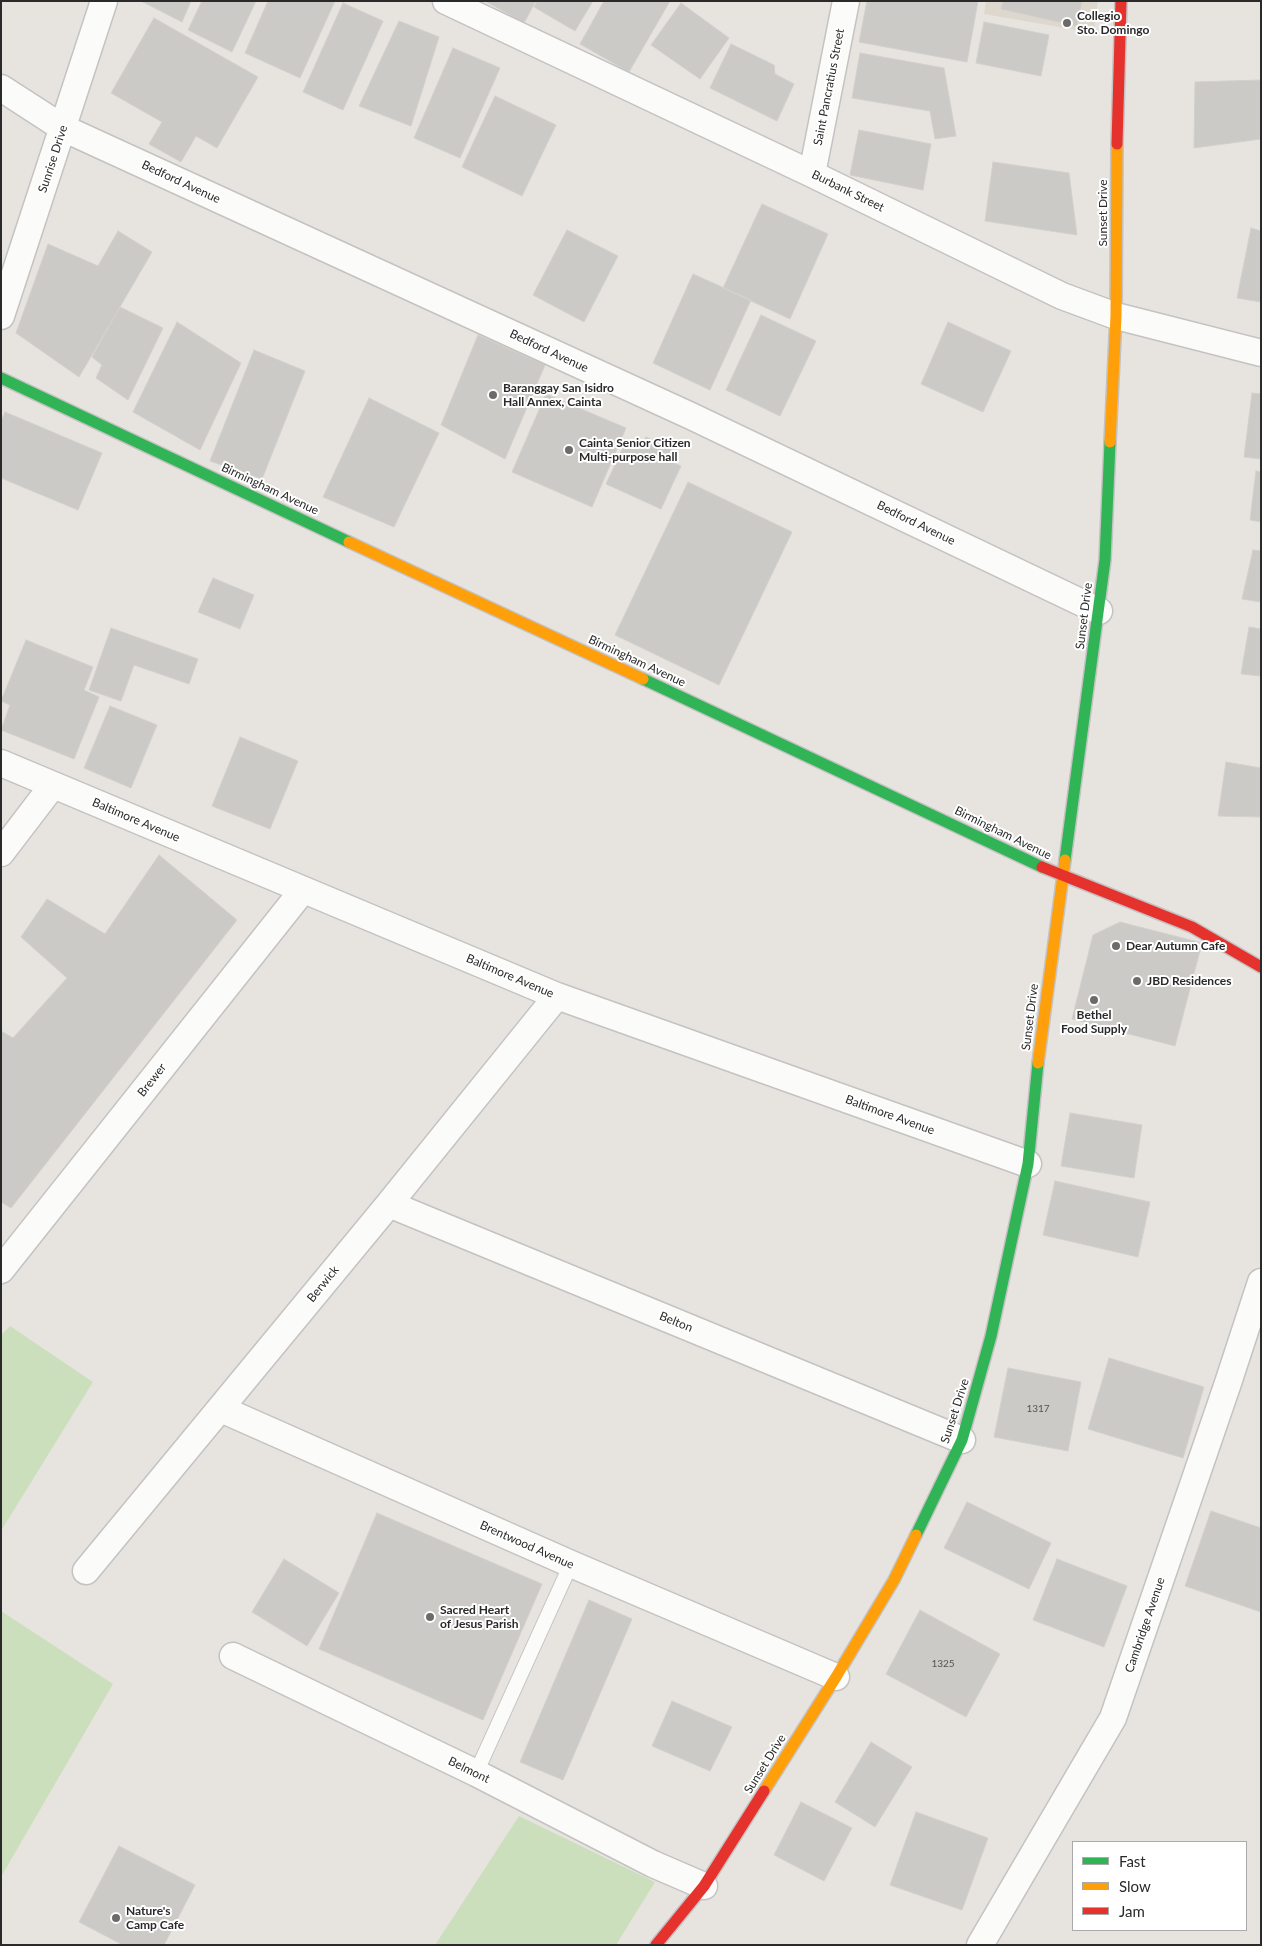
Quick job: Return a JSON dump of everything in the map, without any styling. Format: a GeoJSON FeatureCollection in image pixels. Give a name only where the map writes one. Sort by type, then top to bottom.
{"type":"FeatureCollection","features":[{"type":"Feature","properties":{"kind":"street","name":"Sunrise Drive"},"geometry":{"type":"LineString","coordinates":[[1,316],[104,1]]}},
{"type":"Feature","properties":{"kind":"street","name":"Burbank Street"},"geometry":{"type":"LineString","coordinates":[[446,1],[812,174],[1062,296],[1116,316],[1261,353]]}},
{"type":"Feature","properties":{"kind":"street","name":"Saint Pancratius Street"},"geometry":{"type":"LineString","coordinates":[[812,174],[846,1]]}},
{"type":"Feature","properties":{"kind":"street","name":"Sunset Drive"},"geometry":{"type":"LineString","coordinates":[[656,1945],[704,1886],[836,1677],[894,1580],[962,1440],[992,1336],[1028,1164],[1041,1038],[1105,560],[1116,316],[1120,1]]}},
{"type":"Feature","properties":{"kind":"street","name":"Bedford Avenue"},"geometry":{"type":"LineString","coordinates":[[1,88],[63,128],[691,416],[1099,611]]}},
{"type":"Feature","properties":{"kind":"street","name":"Birmingham Avenue"},"geometry":{"type":"LineString","coordinates":[[1,378],[1062,876],[1192,928],[1261,967]]}},
{"type":"Feature","properties":{"kind":"street","name":"Baltimore Avenue"},"geometry":{"type":"LineString","coordinates":[[1,763],[557,996],[1028,1164]]}},
{"type":"Feature","properties":{"kind":"street"},"geometry":{"type":"LineString","coordinates":[[1,853],[53,785]]}},
{"type":"Feature","properties":{"kind":"street","name":"Brewer"},"geometry":{"type":"LineString","coordinates":[[1,1270],[303,890]]}},
{"type":"Feature","properties":{"kind":"street","name":"Berwick"},"geometry":{"type":"LineString","coordinates":[[86,1571],[389,1204],[557,996]]}},
{"type":"Feature","properties":{"kind":"street","name":"Belton"},"geometry":{"type":"LineString","coordinates":[[389,1204],[962,1440]]}},
{"type":"Feature","properties":{"kind":"street","name":"Cambridge Avenue"},"geometry":{"type":"LineString","coordinates":[[980,1945],[1113,1718],[1261,1282]]}},
{"type":"Feature","properties":{"kind":"street","name":"Brentwood Avenue"},"geometry":{"type":"LineString","coordinates":[[221,1408],[570,1564],[836,1677]]}},
{"type":"Feature","properties":{"kind":"street","name":"Belmont"},"geometry":{"type":"LineString","coordinates":[[233,1656],[476,1773],[653,1864],[704,1886]]}},
{"type":"Feature","properties":{"kind":"lane"},"geometry":{"type":"LineString","coordinates":[[476,1773],[570,1564]]}},
{"type":"Feature","properties":{"kind":"shaded area","name":"Collegio Sto. Domingo"},"geometry":{"type":"Polygon","coordinates":[[[986,1],[1098,1],[1094,33],[984,14],[986,1]]]}},
{"type":"Feature","properties":{"kind":"green space"},"geometry":{"type":"Polygon","coordinates":[[[10,1326],[93,1382],[1,1531],[1,1335],[10,1326]]]}},
{"type":"Feature","properties":{"kind":"green space"},"geometry":{"type":"Polygon","coordinates":[[[1,1611],[113,1684],[1,1877],[1,1611]]]}},
{"type":"Feature","properties":{"kind":"green space"},"geometry":{"type":"Polygon","coordinates":[[[519,1816],[655,1882],[616,1945],[435,1945],[519,1816]]]}},
{"type":"Feature","properties":{"kind":"building"},"geometry":{"type":"Polygon","coordinates":[[[141,1],[191,1],[182,22],[141,1]]]}},
{"type":"Feature","properties":{"kind":"building"},"geometry":{"type":"Polygon","coordinates":[[[202,1],[256,1],[232,52],[188,30],[202,1]]]}},
{"type":"Feature","properties":{"kind":"building"},"geometry":{"type":"Polygon","coordinates":[[[268,1],[335,1],[300,78],[245,53],[268,1]]]}},
{"type":"Feature","properties":{"kind":"building"},"geometry":{"type":"Polygon","coordinates":[[[485,1],[536,1],[524,23],[485,1]]]}},
{"type":"Feature","properties":{"kind":"building"},"geometry":{"type":"Polygon","coordinates":[[[537,1],[593,1],[575,31],[534,7],[537,1]]]}},
{"type":"Feature","properties":{"kind":"building"},"geometry":{"type":"Polygon","coordinates":[[[604,1],[670,1],[629,72],[580,44],[604,1]]]}},
{"type":"Feature","properties":{"kind":"building"},"geometry":{"type":"Polygon","coordinates":[[[867,1],[978,1],[967,62],[859,42],[867,1]]]}},
{"type":"Feature","properties":{"kind":"building"},"geometry":{"type":"Polygon","coordinates":[[[1003,1],[1082,1],[1077,26],[1001,9],[1003,1]]]}},
{"type":"Feature","properties":{"kind":"building"},"geometry":{"type":"Polygon","coordinates":[[[343,3],[383,21],[343,110],[303,92],[343,3]]]}},
{"type":"Feature","properties":{"kind":"building"},"geometry":{"type":"Polygon","coordinates":[[[681,3],[729,38],[700,79],[651,45],[681,3]]]}},
{"type":"Feature","properties":{"kind":"building"},"geometry":{"type":"Polygon","coordinates":[[[154,18],[258,77],[217,148],[196,136],[181,162],[149,144],[162,122],[111,93],[154,18]]]}},
{"type":"Feature","properties":{"kind":"building"},"geometry":{"type":"Polygon","coordinates":[[[399,21],[439,37],[411,126],[359,106],[399,21]]]}},
{"type":"Feature","properties":{"kind":"building"},"geometry":{"type":"Polygon","coordinates":[[[984,22],[1049,35],[1041,76],[976,63],[984,22]]]}},
{"type":"Feature","properties":{"kind":"building"},"geometry":{"type":"Polygon","coordinates":[[[731,44],[774,65],[775,74],[794,84],[777,121],[710,88],[731,44]]]}},
{"type":"Feature","properties":{"kind":"building"},"geometry":{"type":"Polygon","coordinates":[[[453,48],[500,68],[460,158],[414,138],[453,48]]]}},
{"type":"Feature","properties":{"kind":"building"},"geometry":{"type":"Polygon","coordinates":[[[860,53],[944,68],[956,136],[935,139],[930,111],[852,98],[860,53]]]}},
{"type":"Feature","properties":{"kind":"building"},"geometry":{"type":"Polygon","coordinates":[[[1261,80],[1261,139],[1194,148],[1195,82],[1261,80]]]}},
{"type":"Feature","properties":{"kind":"building"},"geometry":{"type":"Polygon","coordinates":[[[495,96],[556,125],[522,196],[462,167],[495,96]]]}},
{"type":"Feature","properties":{"kind":"building"},"geometry":{"type":"Polygon","coordinates":[[[859,130],[931,144],[923,190],[850,175],[859,130]]]}},
{"type":"Feature","properties":{"kind":"building"},"geometry":{"type":"Polygon","coordinates":[[[993,162],[1069,173],[1077,235],[985,221],[993,162]]]}},
{"type":"Feature","properties":{"kind":"building"},"geometry":{"type":"Polygon","coordinates":[[[762,204],[828,234],[790,319],[723,288],[762,204]]]}},
{"type":"Feature","properties":{"kind":"building"},"geometry":{"type":"Polygon","coordinates":[[[1251,228],[1261,231],[1261,302],[1237,298],[1251,228]]]}},
{"type":"Feature","properties":{"kind":"building"},"geometry":{"type":"Polygon","coordinates":[[[567,230],[618,256],[584,322],[533,295],[567,230]]]}},
{"type":"Feature","properties":{"kind":"building"},"geometry":{"type":"Polygon","coordinates":[[[118,231],[152,252],[79,377],[16,333],[48,244],[98,266],[118,231]]]}},
{"type":"Feature","properties":{"kind":"building"},"geometry":{"type":"Polygon","coordinates":[[[693,274],[751,300],[710,390],[653,363],[693,274]]]}},
{"type":"Feature","properties":{"kind":"building"},"geometry":{"type":"Polygon","coordinates":[[[120,307],[163,328],[128,400],[96,378],[102,365],[92,357],[120,307]]]}},
{"type":"Feature","properties":{"kind":"building"},"geometry":{"type":"Polygon","coordinates":[[[761,315],[816,341],[780,416],[726,390],[761,315]]]}},
{"type":"Feature","properties":{"kind":"building"},"geometry":{"type":"Polygon","coordinates":[[[177,322],[241,363],[200,450],[133,412],[177,322]]]}},
{"type":"Feature","properties":{"kind":"building"},"geometry":{"type":"Polygon","coordinates":[[[948,322],[1011,351],[983,412],[921,384],[948,322]]]}},
{"type":"Feature","properties":{"kind":"building","name":"Baranggay San Isidro Hall Annex, Cainta"},"geometry":{"type":"Polygon","coordinates":[[[478,335],[545,365],[505,459],[441,425],[478,335]]]}},
{"type":"Feature","properties":{"kind":"building"},"geometry":{"type":"Polygon","coordinates":[[[254,350],[305,371],[262,479],[210,461],[254,350]]]}},
{"type":"Feature","properties":{"kind":"building"},"geometry":{"type":"Polygon","coordinates":[[[1252,393],[1261,394],[1261,459],[1244,457],[1252,393]]]}},
{"type":"Feature","properties":{"kind":"building","name":"Cainta Senior Citizen Multi-purpose hall"},"geometry":{"type":"Polygon","coordinates":[[[546,394],[626,428],[592,507],[512,472],[546,394]]]}},
{"type":"Feature","properties":{"kind":"building"},"geometry":{"type":"Polygon","coordinates":[[[369,398],[439,433],[394,527],[323,497],[369,398]]]}},
{"type":"Feature","properties":{"kind":"building"},"geometry":{"type":"Polygon","coordinates":[[[5,412],[102,453],[78,510],[1,478],[1,421],[5,412]]]}},
{"type":"Feature","properties":{"kind":"building"},"geometry":{"type":"Polygon","coordinates":[[[646,437],[672,449],[667,460],[681,466],[661,509],[606,484],[626,441],[641,448],[646,437]]]}},
{"type":"Feature","properties":{"kind":"building"},"geometry":{"type":"Polygon","coordinates":[[[1256,471],[1261,472],[1261,522],[1250,520],[1256,471]]]}},
{"type":"Feature","properties":{"kind":"building"},"geometry":{"type":"Polygon","coordinates":[[[688,482],[792,532],[719,685],[615,635],[688,482]]]}},
{"type":"Feature","properties":{"kind":"building"},"geometry":{"type":"Polygon","coordinates":[[[1253,550],[1261,551],[1261,602],[1242,599],[1253,550]]]}},
{"type":"Feature","properties":{"kind":"building"},"geometry":{"type":"Polygon","coordinates":[[[213,578],[254,595],[240,629],[198,612],[213,578]]]}},
{"type":"Feature","properties":{"kind":"building"},"geometry":{"type":"Polygon","coordinates":[[[1249,627],[1261,629],[1261,676],[1241,674],[1249,627]]]}},
{"type":"Feature","properties":{"kind":"building"},"geometry":{"type":"Polygon","coordinates":[[[111,628],[198,659],[189,684],[134,665],[121,701],[89,690],[111,628]]]}},
{"type":"Feature","properties":{"kind":"building"},"geometry":{"type":"Polygon","coordinates":[[[26,640],[93,667],[84,690],[99,697],[74,759],[1,730],[10,705],[1,701],[26,640]]]}},
{"type":"Feature","properties":{"kind":"building"},"geometry":{"type":"Polygon","coordinates":[[[110,706],[157,725],[131,788],[84,768],[110,706]]]}},
{"type":"Feature","properties":{"kind":"building"},"geometry":{"type":"Polygon","coordinates":[[[240,737],[298,761],[270,829],[212,806],[240,737]]]}},
{"type":"Feature","properties":{"kind":"building"},"geometry":{"type":"Polygon","coordinates":[[[1226,762],[1261,768],[1261,817],[1218,816],[1226,762]]]}},
{"type":"Feature","properties":{"kind":"building"},"geometry":{"type":"Polygon","coordinates":[[[159,855],[237,920],[11,1208],[1,1202],[1,1031],[13,1038],[67,978],[21,937],[47,899],[105,934],[159,855]]]}},
{"type":"Feature","properties":{"kind":"building","name":"JBD Residences"},"geometry":{"type":"Polygon","coordinates":[[[1120,922],[1202,943],[1175,1046],[1072,1019],[1093,935],[1120,922]]]}},
{"type":"Feature","properties":{"kind":"building"},"geometry":{"type":"Polygon","coordinates":[[[1070,1113],[1142,1125],[1134,1178],[1061,1166],[1070,1113]]]}},
{"type":"Feature","properties":{"kind":"building"},"geometry":{"type":"Polygon","coordinates":[[[1055,1181],[1150,1202],[1138,1257],[1043,1235],[1055,1181]]]}},
{"type":"Feature","properties":{"kind":"building"},"geometry":{"type":"Polygon","coordinates":[[[1109,1358],[1204,1387],[1183,1458],[1088,1429],[1109,1358]]]}},
{"type":"Feature","properties":{"kind":"building"},"geometry":{"type":"Polygon","coordinates":[[[1008,1368],[1081,1382],[1068,1451],[994,1437],[1008,1368]]]}},
{"type":"Feature","properties":{"kind":"building"},"geometry":{"type":"Polygon","coordinates":[[[967,1502],[1051,1543],[1029,1589],[944,1548],[967,1502]]]}},
{"type":"Feature","properties":{"kind":"building"},"geometry":{"type":"Polygon","coordinates":[[[1211,1511],[1261,1528],[1261,1612],[1185,1586],[1211,1511]]]}},
{"type":"Feature","properties":{"kind":"building","name":"Sacred Heart of Jesus Parish"},"geometry":{"type":"Polygon","coordinates":[[[377,1513],[542,1584],[483,1720],[319,1649],[377,1513]]]}},
{"type":"Feature","properties":{"kind":"building"},"geometry":{"type":"Polygon","coordinates":[[[284,1559],[339,1593],[307,1646],[252,1612],[284,1559]]]}},
{"type":"Feature","properties":{"kind":"building"},"geometry":{"type":"Polygon","coordinates":[[[1057,1559],[1127,1586],[1104,1647],[1033,1620],[1057,1559]]]}},
{"type":"Feature","properties":{"kind":"building"},"geometry":{"type":"Polygon","coordinates":[[[589,1600],[632,1619],[563,1780],[520,1762],[589,1600]]]}},
{"type":"Feature","properties":{"kind":"building"},"geometry":{"type":"Polygon","coordinates":[[[920,1610],[1000,1654],[966,1717],[886,1674],[920,1610]]]}},
{"type":"Feature","properties":{"kind":"building"},"geometry":{"type":"Polygon","coordinates":[[[672,1701],[732,1727],[710,1771],[652,1746],[672,1701]]]}},
{"type":"Feature","properties":{"kind":"building"},"geometry":{"type":"Polygon","coordinates":[[[871,1742],[912,1767],[875,1827],[835,1802],[871,1742]]]}},
{"type":"Feature","properties":{"kind":"building"},"geometry":{"type":"Polygon","coordinates":[[[801,1802],[852,1828],[824,1881],[774,1855],[801,1802]]]}},
{"type":"Feature","properties":{"kind":"building"},"geometry":{"type":"Polygon","coordinates":[[[916,1812],[988,1838],[962,1910],[890,1885],[916,1812]]]}},
{"type":"Feature","properties":{"kind":"building"},"geometry":{"type":"Polygon","coordinates":[[[119,1846],[195,1885],[164,1945],[123,1945],[79,1922],[119,1846]]]}},
{"type":"Feature","properties":{"kind":"traffic: fast"},"geometry":{"type":"LineString","coordinates":[[1,378],[349,542]]}},
{"type":"Feature","properties":{"kind":"traffic: fast"},"geometry":{"type":"LineString","coordinates":[[1065,860],[1105,560],[1110,442]]}},
{"type":"Feature","properties":{"kind":"traffic: fast"},"geometry":{"type":"LineString","coordinates":[[643,679],[1042,867]]}},
{"type":"Feature","properties":{"kind":"traffic: fast"},"geometry":{"type":"LineString","coordinates":[[916,1535],[962,1440],[991,1336],[1028,1164],[1038,1063]]}},
{"type":"Feature","properties":{"kind":"traffic: slow"},"geometry":{"type":"LineString","coordinates":[[1110,442],[1116,316],[1117,144]]}},
{"type":"Feature","properties":{"kind":"traffic: slow"},"geometry":{"type":"LineString","coordinates":[[349,542],[643,679]]}},
{"type":"Feature","properties":{"kind":"traffic: slow"},"geometry":{"type":"LineString","coordinates":[[1038,1063],[1065,860]]}},
{"type":"Feature","properties":{"kind":"traffic: slow"},"geometry":{"type":"LineString","coordinates":[[764,1791],[836,1677],[894,1580],[916,1535]]}},
{"type":"Feature","properties":{"kind":"traffic: jam"},"geometry":{"type":"LineString","coordinates":[[1117,144],[1121,1]]}},
{"type":"Feature","properties":{"kind":"traffic: jam"},"geometry":{"type":"LineString","coordinates":[[1042,867],[1192,927],[1261,967]]}},
{"type":"Feature","properties":{"kind":"traffic: jam"},"geometry":{"type":"LineString","coordinates":[[656,1945],[704,1886],[764,1791]]}},
{"type":"Feature","properties":{"kind":"place","name":"Collegio Sto. Domingo"},"geometry":{"type":"Point","coordinates":[1067,23]}},
{"type":"Feature","properties":{"kind":"place","name":"Baranggay San Isidro Hall Annex, Cainta"},"geometry":{"type":"Point","coordinates":[493,395]}},
{"type":"Feature","properties":{"kind":"place","name":"Cainta Senior Citizen Multi-purpose hall"},"geometry":{"type":"Point","coordinates":[569,450]}},
{"type":"Feature","properties":{"kind":"place","name":"Dear Autumn Cafe"},"geometry":{"type":"Point","coordinates":[1116,946]}},
{"type":"Feature","properties":{"kind":"place","name":"JBD Residences"},"geometry":{"type":"Point","coordinates":[1137,981]}},
{"type":"Feature","properties":{"kind":"place","name":"Bethel Food Supply"},"geometry":{"type":"Point","coordinates":[1094,1000]}},
{"type":"Feature","properties":{"kind":"place","name":"Sacred Heart of Jesus Parish"},"geometry":{"type":"Point","coordinates":[430,1617]}},
{"type":"Feature","properties":{"kind":"place","name":"Nature's Camp Cafe"},"geometry":{"type":"Point","coordinates":[116,1918]}}]}
